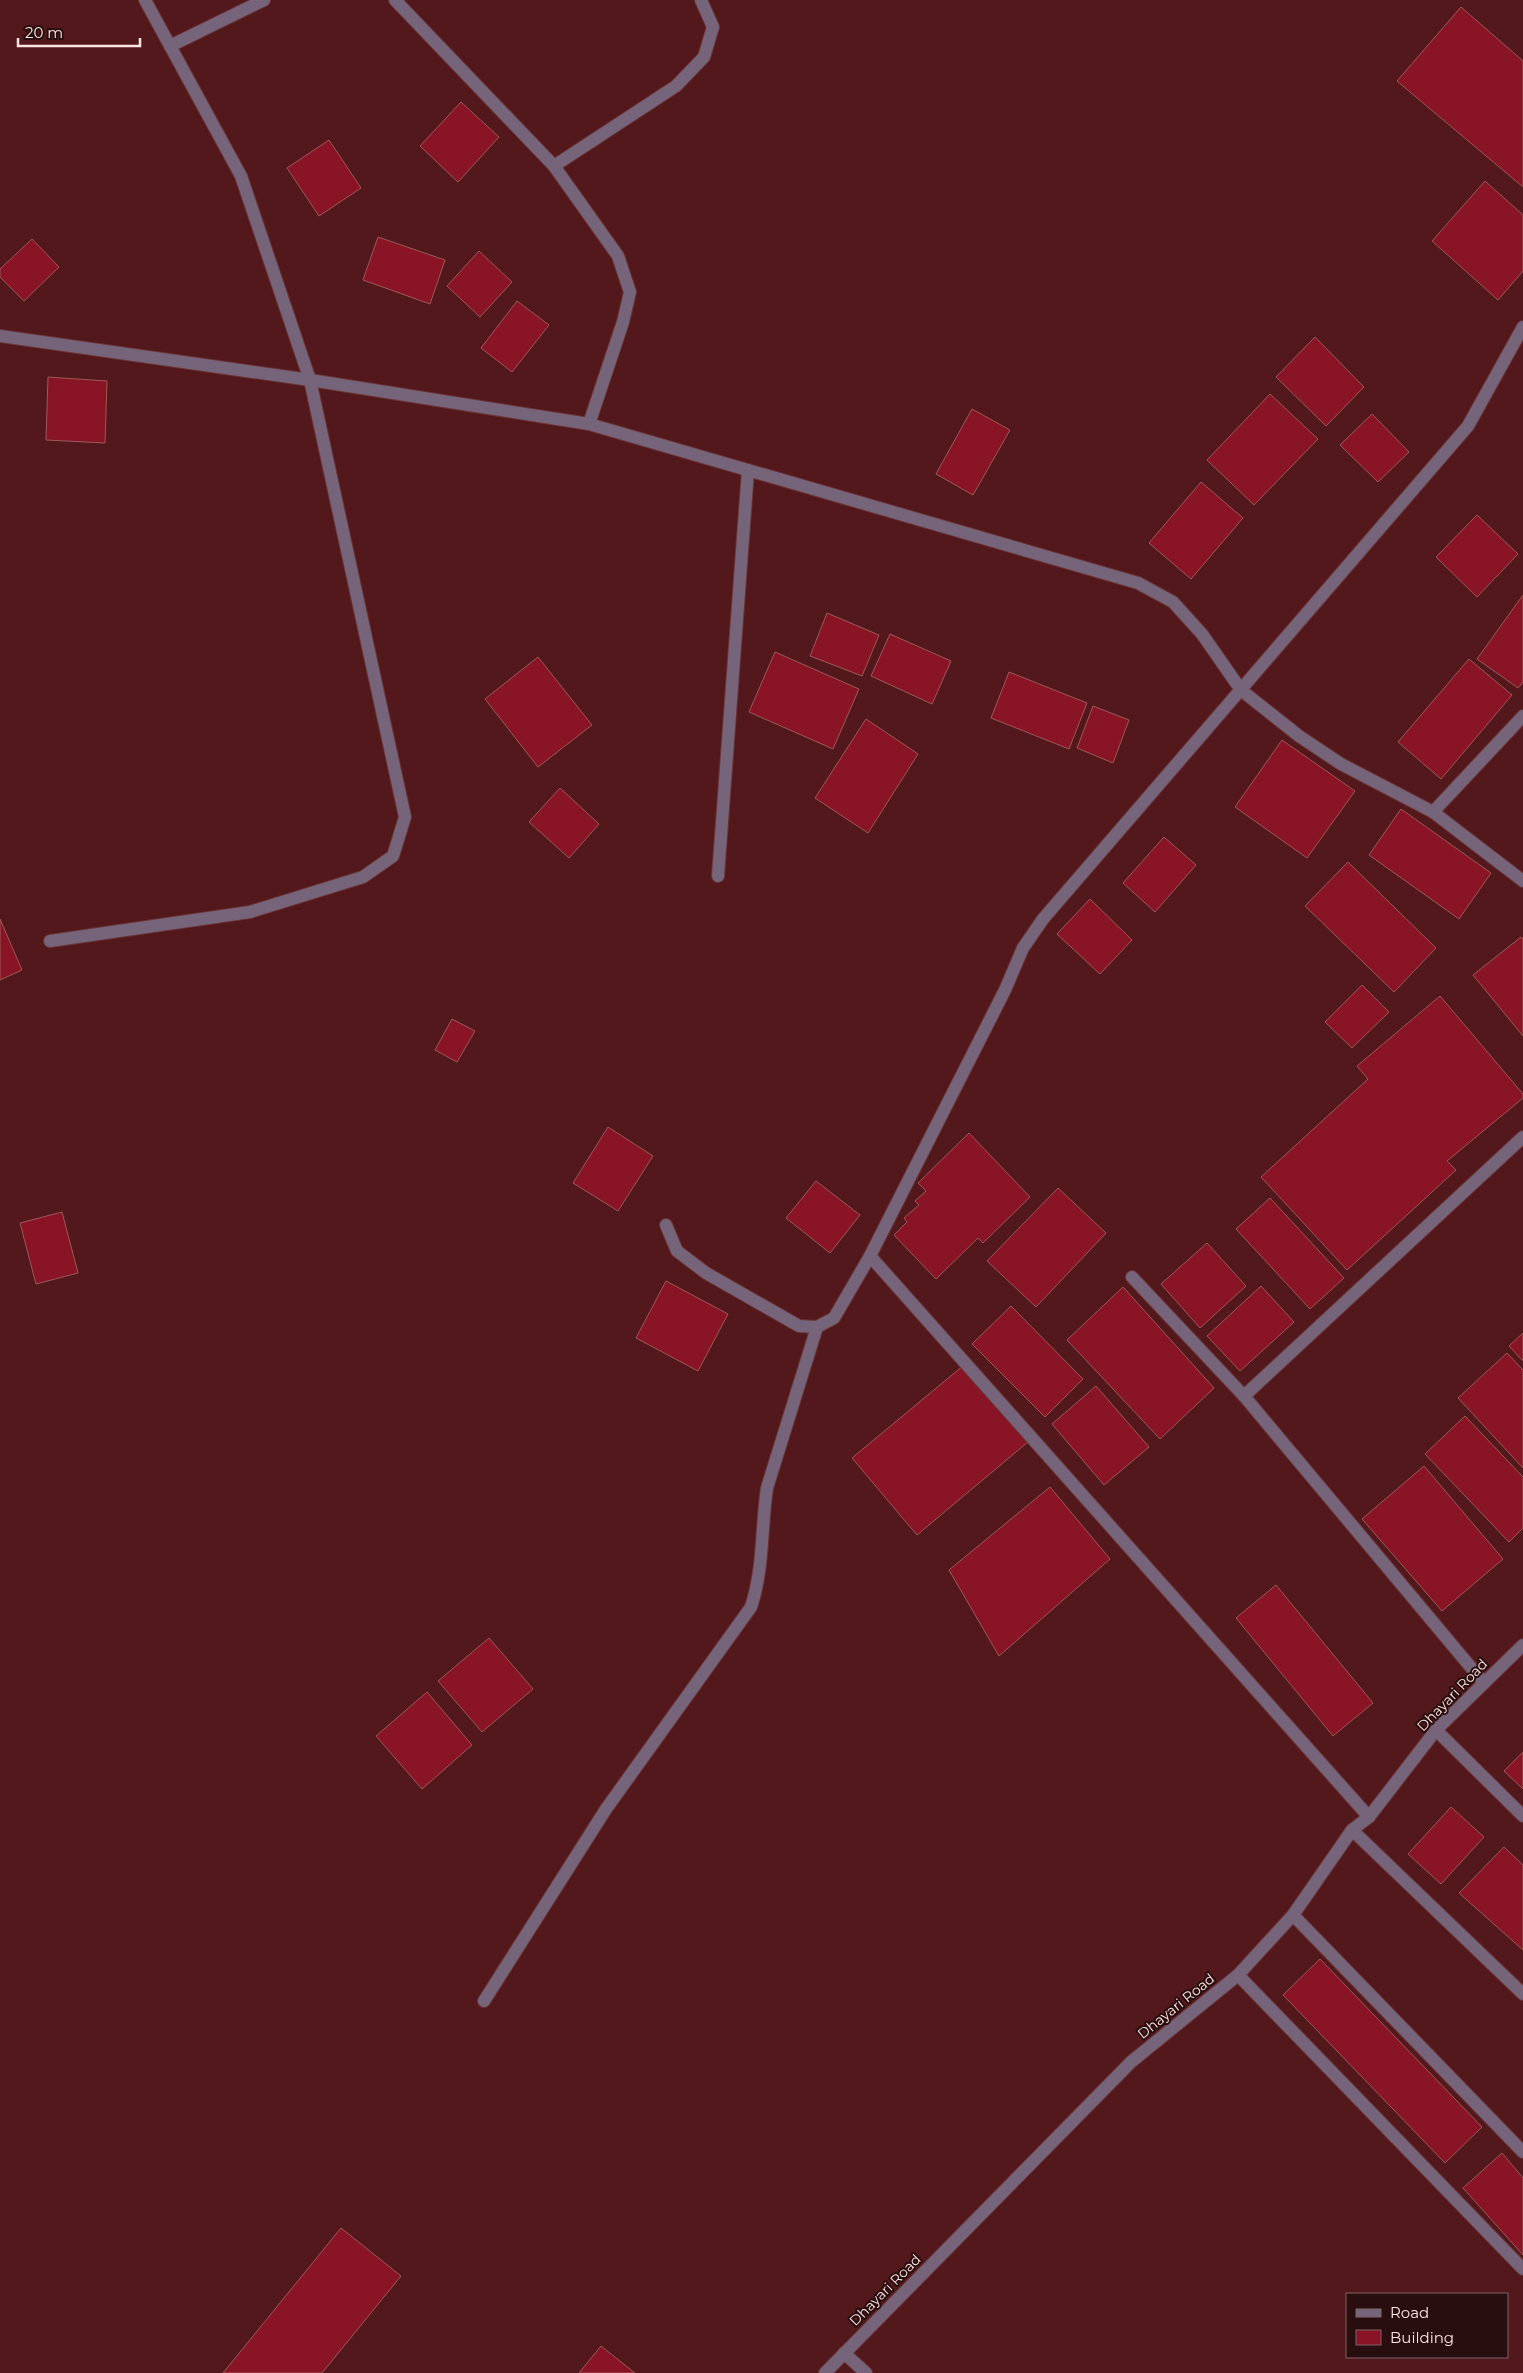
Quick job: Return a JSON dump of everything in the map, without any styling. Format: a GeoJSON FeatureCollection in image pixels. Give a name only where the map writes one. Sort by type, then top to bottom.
{"type":"FeatureCollection","features":[{"type":"Feature","properties":{"kind":"street"},"geometry":{"type":"LineString","coordinates":[[50,941],[250,912],[363,877],[393,856],[405,817],[310,380],[241,176],[145,0]]}},
{"type":"Feature","properties":{"kind":"street"},"geometry":{"type":"LineString","coordinates":[[170,46],[264,0]]}},
{"type":"Feature","properties":{"kind":"street"},"geometry":{"type":"LineString","coordinates":[[395,0],[554,166],[618,256],[630,292],[623,322],[589,424]]}},
{"type":"Feature","properties":{"kind":"street"},"geometry":{"type":"LineString","coordinates":[[554,166],[676,86],[704,57],[713,27],[702,0]]}},
{"type":"Feature","properties":{"kind":"street"},"geometry":{"type":"LineString","coordinates":[[666,1225],[677,1251],[706,1273],[799,1326],[817,1327],[834,1318],[870,1256],[1005,990],[1023,948],[1043,919],[1468,426],[1523,326]]}},
{"type":"Feature","properties":{"kind":"street"},"geometry":{"type":"LineString","coordinates":[[0,336],[310,380],[589,424],[1138,583],[1173,602],[1202,634],[1241,690],[1299,736],[1341,764],[1433,812],[1523,881]]}},
{"type":"Feature","properties":{"kind":"street"},"geometry":{"type":"LineString","coordinates":[[718,876],[748,470]]}},
{"type":"Feature","properties":{"kind":"street"},"geometry":{"type":"LineString","coordinates":[[1433,812],[1523,716]]}},
{"type":"Feature","properties":{"kind":"street"},"geometry":{"type":"LineString","coordinates":[[1244,1396],[1523,1136]]}},
{"type":"Feature","properties":{"kind":"street"},"geometry":{"type":"LineString","coordinates":[[870,1256],[1370,1817]]}},
{"type":"Feature","properties":{"kind":"street"},"geometry":{"type":"LineString","coordinates":[[1132,1277],[1244,1396],[1484,1683]]}},
{"type":"Feature","properties":{"kind":"street"},"geometry":{"type":"LineString","coordinates":[[484,2001],[606,1809],[752,1606],[759,1584],[763,1514],[767,1488],[817,1327]]}},
{"type":"Feature","properties":{"kind":"street","name":"Dhayari Road"},"geometry":{"type":"LineString","coordinates":[[825,2373],[1131,2062],[1238,1975],[1293,1915],[1352,1830],[1370,1817],[1436,1730],[1523,1645]]}},
{"type":"Feature","properties":{"kind":"street"},"geometry":{"type":"LineString","coordinates":[[1436,1730],[1523,1816]]}},
{"type":"Feature","properties":{"kind":"street"},"geometry":{"type":"LineString","coordinates":[[1352,1830],[1523,1994]]}},
{"type":"Feature","properties":{"kind":"street"},"geometry":{"type":"LineString","coordinates":[[1293,1915],[1523,2152]]}},
{"type":"Feature","properties":{"kind":"street"},"geometry":{"type":"LineString","coordinates":[[1238,1975],[1523,2269]]}},
{"type":"Feature","properties":{"kind":"street"},"geometry":{"type":"LineString","coordinates":[[844,2353],[866,2373]]}},
{"type":"Feature","properties":{"kind":"building"},"geometry":{"type":"Polygon","coordinates":[[[1461,7],[1523,61],[1523,187],[1397,81],[1461,7]]]}},
{"type":"Feature","properties":{"kind":"building"},"geometry":{"type":"Polygon","coordinates":[[[461,102],[499,137],[458,182],[420,146],[461,102]]]}},
{"type":"Feature","properties":{"kind":"building"},"geometry":{"type":"Polygon","coordinates":[[[329,140],[361,188],[319,216],[287,168],[329,140]]]}},
{"type":"Feature","properties":{"kind":"building"},"geometry":{"type":"Polygon","coordinates":[[[1485,181],[1523,215],[1523,271],[1498,300],[1432,241],[1485,181]]]}},
{"type":"Feature","properties":{"kind":"building"},"geometry":{"type":"Polygon","coordinates":[[[378,237],[445,260],[430,304],[363,280],[378,237]]]}},
{"type":"Feature","properties":{"kind":"building"},"geometry":{"type":"Polygon","coordinates":[[[32,239],[59,267],[24,301],[0,277],[0,269],[32,239]]]}},
{"type":"Feature","properties":{"kind":"building"},"geometry":{"type":"Polygon","coordinates":[[[479,251],[512,282],[480,317],[447,286],[479,251]]]}},
{"type":"Feature","properties":{"kind":"building"},"geometry":{"type":"Polygon","coordinates":[[[517,301],[549,325],[512,372],[481,348],[517,301]]]}},
{"type":"Feature","properties":{"kind":"building"},"geometry":{"type":"Polygon","coordinates":[[[1315,337],[1364,387],[1326,426],[1276,377],[1315,337]]]}},
{"type":"Feature","properties":{"kind":"building"},"geometry":{"type":"Polygon","coordinates":[[[48,377],[107,381],[105,443],[46,440],[48,377]]]}},
{"type":"Feature","properties":{"kind":"building"},"geometry":{"type":"Polygon","coordinates":[[[1270,394],[1318,439],[1254,505],[1207,460],[1270,394]]]}},
{"type":"Feature","properties":{"kind":"building"},"geometry":{"type":"Polygon","coordinates":[[[972,409],[1010,430],[973,495],[936,474],[972,409]]]}},
{"type":"Feature","properties":{"kind":"building"},"geometry":{"type":"Polygon","coordinates":[[[1372,414],[1409,452],[1378,482],[1340,445],[1372,414]]]}},
{"type":"Feature","properties":{"kind":"building"},"geometry":{"type":"Polygon","coordinates":[[[1201,482],[1243,518],[1191,579],[1149,543],[1201,482]]]}},
{"type":"Feature","properties":{"kind":"building"},"geometry":{"type":"Polygon","coordinates":[[[1477,515],[1518,554],[1477,597],[1436,557],[1477,515]]]}},
{"type":"Feature","properties":{"kind":"building"},"geometry":{"type":"Polygon","coordinates":[[[1523,595],[1523,682],[1518,688],[1477,659],[1523,595]]]}},
{"type":"Feature","properties":{"kind":"building"},"geometry":{"type":"Polygon","coordinates":[[[827,613],[879,635],[862,676],[810,656],[827,613]]]}},
{"type":"Feature","properties":{"kind":"building"},"geometry":{"type":"Polygon","coordinates":[[[890,634],[951,661],[932,704],[871,676],[890,634]]]}},
{"type":"Feature","properties":{"kind":"building"},"geometry":{"type":"Polygon","coordinates":[[[775,652],[859,689],[833,749],[749,712],[775,652]]]}},
{"type":"Feature","properties":{"kind":"building"},"geometry":{"type":"Polygon","coordinates":[[[538,657],[592,725],[538,767],[485,699],[538,657]]]}},
{"type":"Feature","properties":{"kind":"building"},"geometry":{"type":"Polygon","coordinates":[[[1469,659],[1512,695],[1441,779],[1398,742],[1469,659]]]}},
{"type":"Feature","properties":{"kind":"building"},"geometry":{"type":"Polygon","coordinates":[[[1009,672],[1087,703],[1069,749],[991,718],[1009,672]]]}},
{"type":"Feature","properties":{"kind":"building"},"geometry":{"type":"Polygon","coordinates":[[[1093,706],[1129,720],[1113,763],[1077,748],[1093,706]]]}},
{"type":"Feature","properties":{"kind":"building"},"geometry":{"type":"Polygon","coordinates":[[[866,719],[918,754],[868,833],[815,798],[866,719]]]}},
{"type":"Feature","properties":{"kind":"building"},"geometry":{"type":"Polygon","coordinates":[[[1282,740],[1355,791],[1307,858],[1235,807],[1282,740]]]}},
{"type":"Feature","properties":{"kind":"building"},"geometry":{"type":"Polygon","coordinates":[[[560,788],[599,824],[569,858],[529,822],[560,788]]]}},
{"type":"Feature","properties":{"kind":"building"},"geometry":{"type":"Polygon","coordinates":[[[1401,809],[1491,873],[1459,919],[1369,855],[1401,809]]]}},
{"type":"Feature","properties":{"kind":"building"},"geometry":{"type":"Polygon","coordinates":[[[1164,837],[1196,865],[1155,912],[1123,883],[1164,837]]]}},
{"type":"Feature","properties":{"kind":"building"},"geometry":{"type":"Polygon","coordinates":[[[1348,862],[1436,948],[1394,992],[1305,906],[1348,862]]]}},
{"type":"Feature","properties":{"kind":"building"},"geometry":{"type":"Polygon","coordinates":[[[1090,899],[1132,940],[1100,974],[1057,934],[1090,899]]]}},
{"type":"Feature","properties":{"kind":"building"},"geometry":{"type":"Polygon","coordinates":[[[0,919],[22,970],[0,980],[0,919]]]}},
{"type":"Feature","properties":{"kind":"building"},"geometry":{"type":"Polygon","coordinates":[[[1521,937],[1523,939],[1523,1036],[1473,975],[1521,937]]]}},
{"type":"Feature","properties":{"kind":"building"},"geometry":{"type":"Polygon","coordinates":[[[1362,985],[1389,1012],[1352,1048],[1325,1022],[1362,985]]]}},
{"type":"Feature","properties":{"kind":"building"},"geometry":{"type":"Polygon","coordinates":[[[1440,996],[1523,1094],[1523,1098],[1447,1161],[1456,1170],[1347,1270],[1261,1177],[1368,1079],[1357,1066],[1440,996]]]}},
{"type":"Feature","properties":{"kind":"building"},"geometry":{"type":"Polygon","coordinates":[[[452,1019],[475,1031],[457,1062],[435,1050],[452,1019]]]}},
{"type":"Feature","properties":{"kind":"building"},"geometry":{"type":"Polygon","coordinates":[[[608,1127],[653,1156],[618,1211],[573,1183],[608,1127]]]}},
{"type":"Feature","properties":{"kind":"building"},"geometry":{"type":"Polygon","coordinates":[[[969,1133],[1030,1197],[983,1243],[978,1238],[936,1279],[894,1235],[907,1222],[904,1218],[919,1205],[915,1201],[926,1191],[918,1183],[969,1133]]]}},
{"type":"Feature","properties":{"kind":"building"},"geometry":{"type":"Polygon","coordinates":[[[816,1181],[860,1215],[830,1253],[786,1218],[816,1181]]]}},
{"type":"Feature","properties":{"kind":"building"},"geometry":{"type":"Polygon","coordinates":[[[1058,1188],[1106,1233],[1036,1307],[987,1261],[1058,1188]]]}},
{"type":"Feature","properties":{"kind":"building"},"geometry":{"type":"Polygon","coordinates":[[[1270,1198],[1344,1278],[1310,1309],[1236,1229],[1270,1198]]]}},
{"type":"Feature","properties":{"kind":"building"},"geometry":{"type":"Polygon","coordinates":[[[62,1212],[78,1273],[36,1284],[20,1223],[62,1212]]]}},
{"type":"Feature","properties":{"kind":"building"},"geometry":{"type":"Polygon","coordinates":[[[1207,1243],[1246,1286],[1200,1328],[1161,1284],[1207,1243]]]}},
{"type":"Feature","properties":{"kind":"building"},"geometry":{"type":"Polygon","coordinates":[[[666,1281],[728,1314],[698,1371],[636,1338],[666,1281]]]}},
{"type":"Feature","properties":{"kind":"building"},"geometry":{"type":"Polygon","coordinates":[[[1261,1286],[1294,1322],[1240,1371],[1207,1336],[1261,1286]]]}},
{"type":"Feature","properties":{"kind":"building"},"geometry":{"type":"Polygon","coordinates":[[[1123,1287],[1214,1388],[1160,1439],[1067,1340],[1123,1287]]]}},
{"type":"Feature","properties":{"kind":"building"},"geometry":{"type":"Polygon","coordinates":[[[1011,1306],[1083,1379],[1045,1417],[972,1344],[1011,1306]]]}},
{"type":"Feature","properties":{"kind":"building"},"geometry":{"type":"Polygon","coordinates":[[[1523,1333],[1523,1361],[1509,1346],[1523,1333]]]}},
{"type":"Feature","properties":{"kind":"building"},"geometry":{"type":"Polygon","coordinates":[[[1507,1353],[1523,1370],[1523,1468],[1458,1398],[1507,1353]]]}},
{"type":"Feature","properties":{"kind":"building"},"geometry":{"type":"Polygon","coordinates":[[[964,1365],[1028,1442],[917,1535],[852,1458],[964,1365]]]}},
{"type":"Feature","properties":{"kind":"building"},"geometry":{"type":"Polygon","coordinates":[[[1096,1386],[1149,1447],[1104,1485],[1052,1424],[1096,1386]]]}},
{"type":"Feature","properties":{"kind":"building"},"geometry":{"type":"Polygon","coordinates":[[[1465,1416],[1523,1477],[1523,1528],[1509,1542],[1425,1454],[1465,1416]]]}},
{"type":"Feature","properties":{"kind":"building"},"geometry":{"type":"Polygon","coordinates":[[[1424,1466],[1503,1559],[1442,1611],[1362,1519],[1424,1466]]]}},
{"type":"Feature","properties":{"kind":"building"},"geometry":{"type":"Polygon","coordinates":[[[1050,1487],[1110,1559],[999,1656],[949,1570],[1050,1487]]]}},
{"type":"Feature","properties":{"kind":"building"},"geometry":{"type":"Polygon","coordinates":[[[1276,1585],[1373,1703],[1333,1736],[1236,1618],[1276,1585]]]}},
{"type":"Feature","properties":{"kind":"building"},"geometry":{"type":"Polygon","coordinates":[[[489,1638],[533,1689],[482,1732],[438,1681],[489,1638]]]}},
{"type":"Feature","properties":{"kind":"building"},"geometry":{"type":"Polygon","coordinates":[[[427,1692],[472,1745],[422,1789],[376,1736],[427,1692]]]}},
{"type":"Feature","properties":{"kind":"building"},"geometry":{"type":"Polygon","coordinates":[[[1523,1752],[1523,1789],[1504,1771],[1523,1752]]]}},
{"type":"Feature","properties":{"kind":"building"},"geometry":{"type":"Polygon","coordinates":[[[1451,1807],[1484,1837],[1441,1884],[1408,1854],[1451,1807]]]}},
{"type":"Feature","properties":{"kind":"building"},"geometry":{"type":"Polygon","coordinates":[[[1504,1847],[1523,1865],[1523,1950],[1459,1893],[1504,1847]]]}},
{"type":"Feature","properties":{"kind":"building"},"geometry":{"type":"Polygon","coordinates":[[[1320,1959],[1482,2127],[1445,2163],[1283,1995],[1320,1959]]]}},
{"type":"Feature","properties":{"kind":"building"},"geometry":{"type":"Polygon","coordinates":[[[1502,2153],[1523,2178],[1523,2255],[1463,2188],[1502,2153]]]}},
{"type":"Feature","properties":{"kind":"building"},"geometry":{"type":"Polygon","coordinates":[[[341,2228],[401,2276],[322,2373],[223,2373],[341,2228]]]}},
{"type":"Feature","properties":{"kind":"building"},"geometry":{"type":"Polygon","coordinates":[[[601,2346],[635,2373],[579,2373],[601,2346]]]}}]}
